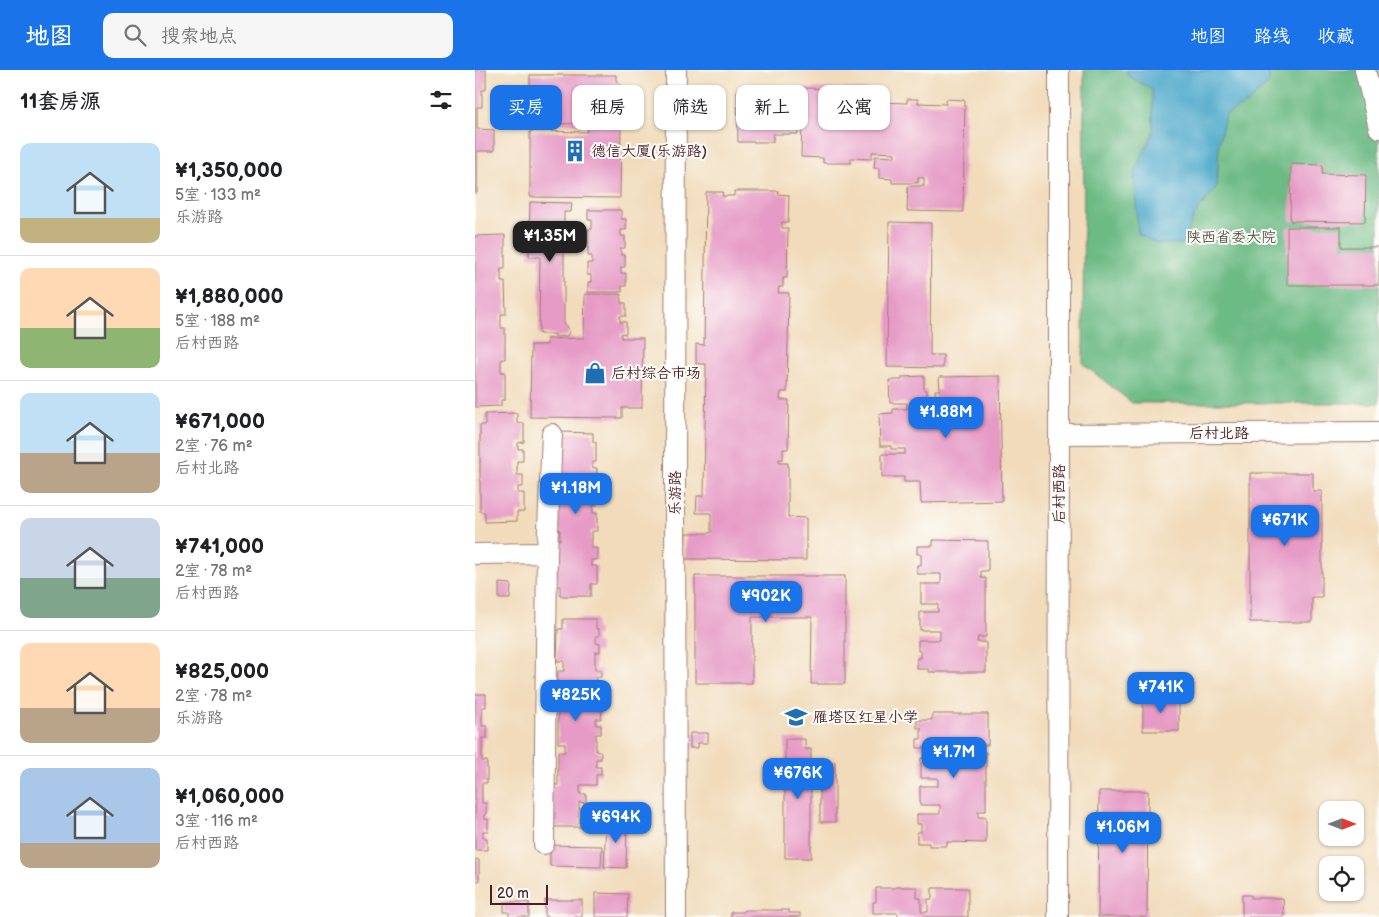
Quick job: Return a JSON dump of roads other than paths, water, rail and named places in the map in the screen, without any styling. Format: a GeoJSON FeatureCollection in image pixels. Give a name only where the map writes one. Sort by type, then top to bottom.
{"type":"FeatureCollection","features":[{"type":"Feature","properties":{"kind":"street","name":"乐游路"},"geometry":{"type":"LineString","coordinates":[[676,70],[676,917]]}},
{"type":"Feature","properties":{"kind":"street","name":"后村西路"},"geometry":{"type":"LineString","coordinates":[[1058,917],[1059,70]]}},
{"type":"Feature","properties":{"kind":"street"},"geometry":{"type":"LineString","coordinates":[[1365,70],[1379,128]]}},
{"type":"Feature","properties":{"kind":"street","name":"后村北路"},"geometry":{"type":"LineString","coordinates":[[1059,434],[1379,432]]}},
{"type":"Feature","properties":{"kind":"street"},"geometry":{"type":"LineString","coordinates":[[543,844],[547,553],[552,434]]}},
{"type":"Feature","properties":{"kind":"street"},"geometry":{"type":"LineString","coordinates":[[475,554],[547,553]]}},
{"type":"Feature","properties":{"kind":"water"},"geometry":{"type":"Polygon","coordinates":[[[1127,70],[1269,70],[1269,83],[1248,103],[1225,115],[1219,142],[1217,186],[1194,216],[1183,244],[1157,244],[1138,234],[1134,173],[1153,133],[1152,89],[1128,76],[1127,70]]]}},
{"type":"Feature","properties":{"kind":"place","name":"德信大厦(乐游路)"},"geometry":{"type":"Point","coordinates":[575,151]}},
{"type":"Feature","properties":{"kind":"place","name":"后村综合市场"},"geometry":{"type":"Point","coordinates":[595,373]}},
{"type":"Feature","properties":{"kind":"place","name":"雁塔区红星小学"},"geometry":{"type":"Point","coordinates":[796,717]}},
{"type":"Feature","properties":{"kind":"park label","name":"陕西省委大院"},"geometry":{"type":"Point","coordinates":[1231,237]}}]}
